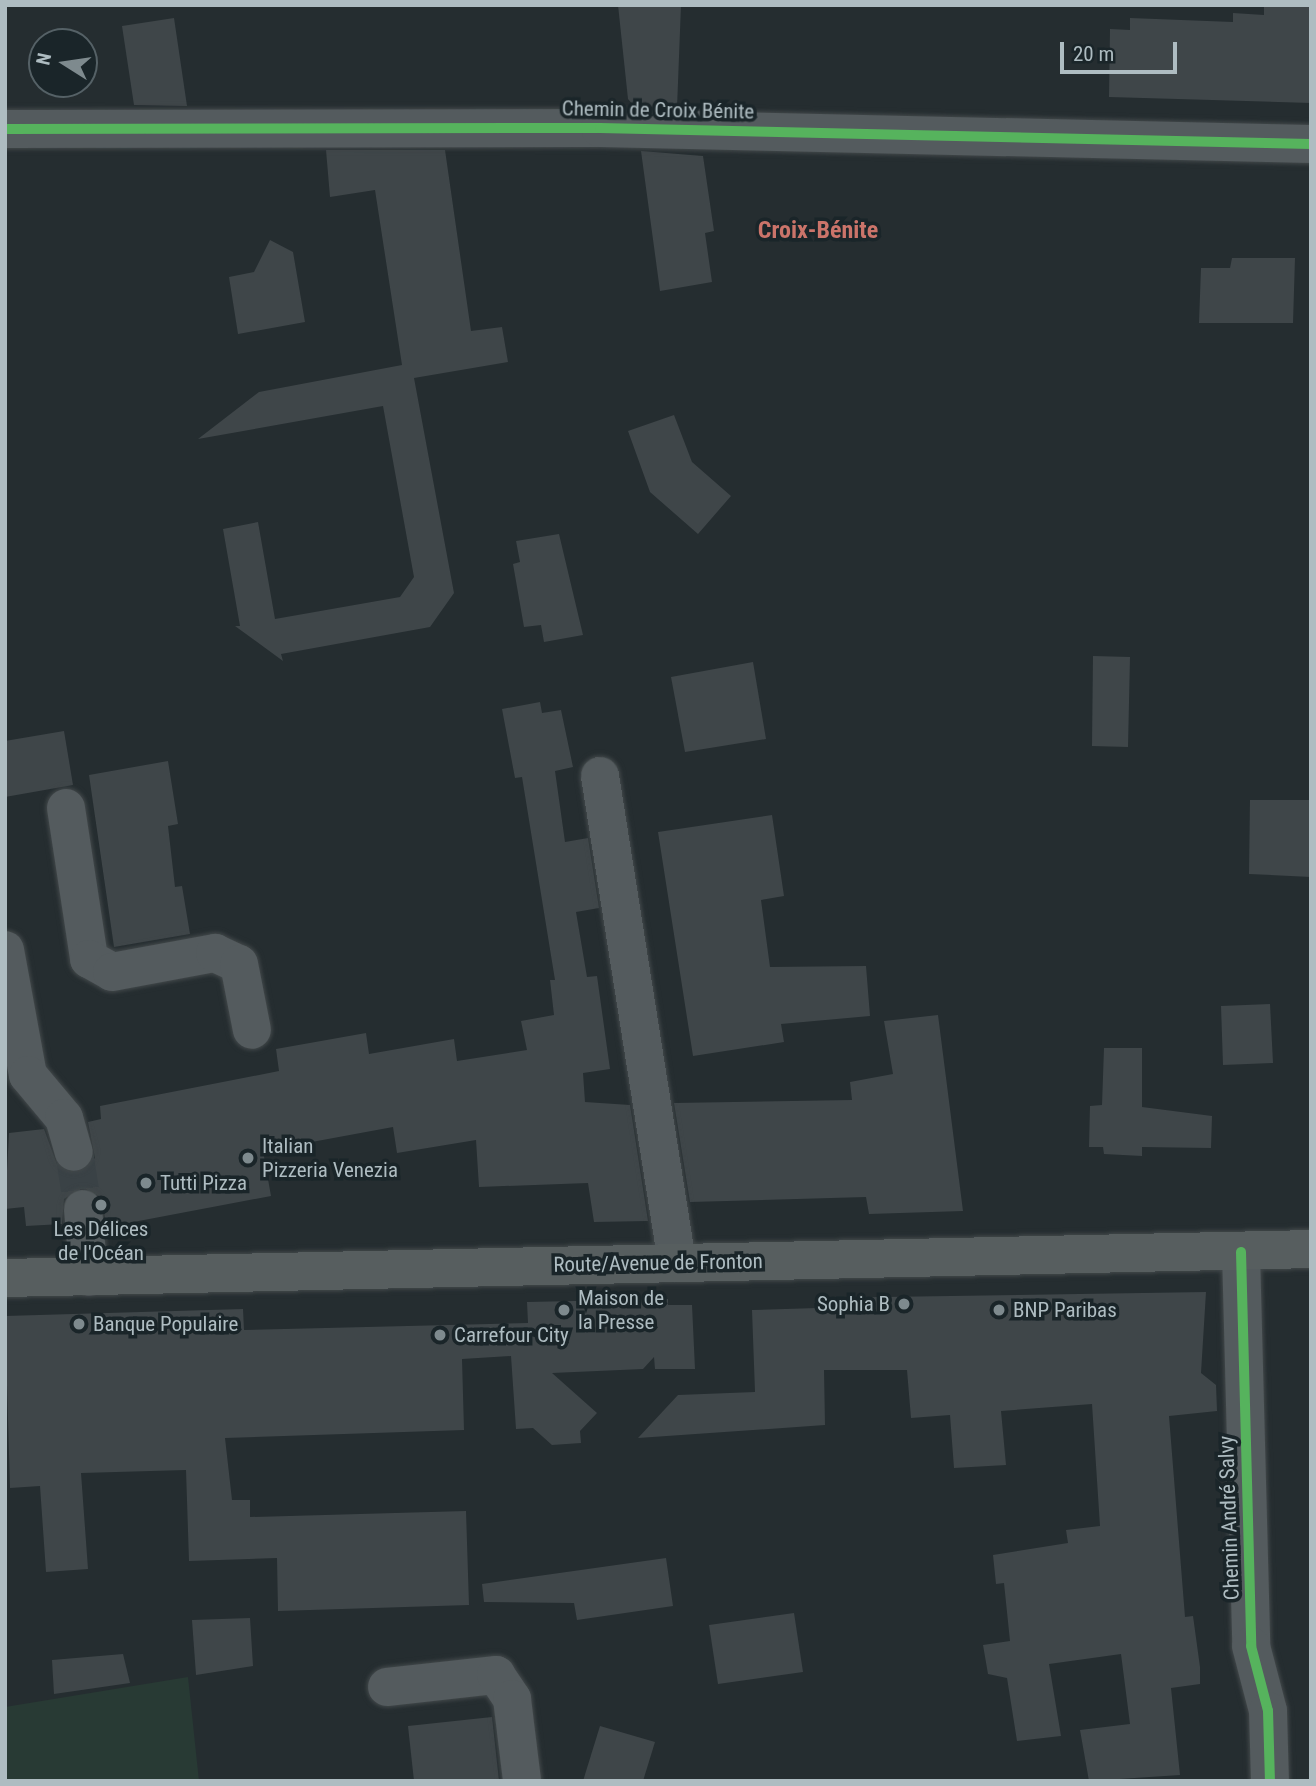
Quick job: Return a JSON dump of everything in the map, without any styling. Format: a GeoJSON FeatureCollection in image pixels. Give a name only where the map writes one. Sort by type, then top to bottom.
{"type":"FeatureCollection","features":[{"type":"Feature","properties":{"kind":"main road","name":"Route/Avenue de Fronton"},"geometry":{"type":"LineString","coordinates":[[5,1278],[1311,1250]]}},
{"type":"Feature","properties":{"kind":"street","name":"Chemin de Croix Bénite"},"geometry":{"type":"LineString","coordinates":[[5,129],[587,128],[1311,144]]}},
{"type":"Feature","properties":{"kind":"street"},"geometry":{"type":"LineString","coordinates":[[600,776],[677,1263]]}},
{"type":"Feature","properties":{"kind":"street"},"geometry":{"type":"LineString","coordinates":[[66,808],[89,959],[112,972],[215,953],[239,964],[252,1030]]}},
{"type":"Feature","properties":{"kind":"street"},"geometry":{"type":"LineString","coordinates":[[5,950],[28,1075],[64,1118],[74,1152]]}},
{"type":"Feature","properties":{"kind":"street"},"geometry":{"type":"LineString","coordinates":[[83,1209],[89,1277]]}},
{"type":"Feature","properties":{"kind":"street","name":"Chemin André Salvy"},"geometry":{"type":"LineString","coordinates":[[1241,1251],[1251,1646],[1268,1711],[1270,1781]]}},
{"type":"Feature","properties":{"kind":"street"},"geometry":{"type":"LineString","coordinates":[[387,1687],[496,1675],[512,1699],[522,1781]]}},
{"type":"Feature","properties":{"kind":"green space"},"geometry":{"type":"Polygon","coordinates":[[[188,1677],[199,1781],[5,1781],[5,1707],[188,1677]]]}},
{"type":"Feature","properties":{"kind":"building"},"geometry":{"type":"Polygon","coordinates":[[[618,5],[681,5],[677,108],[635,107],[628,99],[618,5]]]}},
{"type":"Feature","properties":{"kind":"building"},"geometry":{"type":"Polygon","coordinates":[[[1264,5],[1311,5],[1311,103],[1109,97],[1110,29],[1130,30],[1130,18],[1233,22],[1233,13],[1264,15],[1264,5]]]}},
{"type":"Feature","properties":{"kind":"building"},"geometry":{"type":"Polygon","coordinates":[[[174,18],[187,106],[134,105],[122,26],[174,18]]]}},
{"type":"Feature","properties":{"kind":"building"},"geometry":{"type":"Polygon","coordinates":[[[326,150],[445,150],[471,331],[502,327],[508,362],[414,378],[454,593],[430,627],[281,654],[283,661],[235,626],[240,626],[223,529],[258,522],[275,619],[400,597],[414,577],[383,406],[198,439],[259,392],[402,365],[375,190],[330,197],[326,150]]]}},
{"type":"Feature","properties":{"kind":"building"},"geometry":{"type":"Polygon","coordinates":[[[641,151],[703,156],[714,231],[705,233],[712,282],[660,291],[641,151]]]}},
{"type":"Feature","properties":{"kind":"building"},"geometry":{"type":"Polygon","coordinates":[[[270,240],[293,252],[305,322],[238,334],[229,277],[254,272],[270,240]]]}},
{"type":"Feature","properties":{"kind":"building"},"geometry":{"type":"Polygon","coordinates":[[[1232,258],[1295,258],[1293,323],[1199,323],[1201,268],[1230,268],[1232,258]]]}},
{"type":"Feature","properties":{"kind":"building"},"geometry":{"type":"Polygon","coordinates":[[[674,415],[692,462],[731,496],[698,534],[650,492],[628,431],[674,415]]]}},
{"type":"Feature","properties":{"kind":"building"},"geometry":{"type":"Polygon","coordinates":[[[559,534],[583,635],[544,642],[541,625],[524,627],[513,564],[520,562],[516,541],[559,534]]]}},
{"type":"Feature","properties":{"kind":"building"},"geometry":{"type":"Polygon","coordinates":[[[1093,656],[1130,657],[1128,747],[1092,746],[1093,656]]]}},
{"type":"Feature","properties":{"kind":"building"},"geometry":{"type":"Polygon","coordinates":[[[753,662],[766,739],[685,752],[671,677],[753,662]]]}},
{"type":"Feature","properties":{"kind":"building"},"geometry":{"type":"Polygon","coordinates":[[[540,702],[542,713],[561,710],[573,767],[555,771],[565,842],[588,838],[599,908],[576,912],[587,977],[597,976],[610,1069],[583,1073],[585,1102],[630,1105],[648,1221],[594,1222],[588,1183],[479,1187],[476,1140],[397,1153],[393,1127],[263,1151],[271,1196],[107,1227],[101,1197],[82,1187],[64,1199],[62,1224],[26,1226],[24,1207],[5,1209],[9,1133],[44,1129],[58,1167],[81,1173],[95,1158],[88,1122],[101,1119],[100,1106],[279,1071],[276,1049],[366,1033],[369,1054],[454,1039],[457,1061],[527,1050],[521,1021],[554,1015],[550,980],[555,980],[522,777],[515,778],[502,709],[540,702]]]}},
{"type":"Feature","properties":{"kind":"building"},"geometry":{"type":"Polygon","coordinates":[[[64,731],[73,785],[5,797],[5,741],[64,731]]]}},
{"type":"Feature","properties":{"kind":"building"},"geometry":{"type":"Polygon","coordinates":[[[168,761],[178,824],[168,826],[175,887],[182,886],[190,934],[114,947],[89,775],[168,761]]]}},
{"type":"Feature","properties":{"kind":"building"},"geometry":{"type":"Polygon","coordinates":[[[1250,800],[1311,800],[1311,877],[1249,874],[1250,800]]]}},
{"type":"Feature","properties":{"kind":"building"},"geometry":{"type":"Polygon","coordinates":[[[772,815],[784,896],[761,900],[770,967],[866,966],[870,1016],[781,1024],[784,1042],[693,1056],[658,832],[772,815]]]}},
{"type":"Feature","properties":{"kind":"building"},"geometry":{"type":"Polygon","coordinates":[[[1270,1004],[1273,1063],[1223,1065],[1221,1006],[1270,1004]]]}},
{"type":"Feature","properties":{"kind":"building"},"geometry":{"type":"Polygon","coordinates":[[[938,1015],[963,1211],[869,1214],[866,1197],[690,1202],[674,1103],[852,1100],[850,1082],[893,1074],[884,1021],[938,1015]]]}},
{"type":"Feature","properties":{"kind":"building"},"geometry":{"type":"Polygon","coordinates":[[[1104,1048],[1142,1048],[1142,1107],[1212,1116],[1211,1148],[1142,1147],[1142,1156],[1104,1154],[1103,1147],[1089,1147],[1090,1106],[1102,1105],[1104,1048]]]}},
{"type":"Feature","properties":{"kind":"building"},"geometry":{"type":"Polygon","coordinates":[[[1206,1292],[1201,1373],[1216,1385],[1217,1411],[1169,1416],[1185,1617],[1193,1616],[1200,1667],[1200,1684],[1171,1688],[1180,1775],[1089,1781],[1080,1730],[1130,1724],[1121,1654],[1049,1664],[1061,1736],[1017,1741],[1007,1678],[988,1674],[983,1645],[1010,1641],[1004,1583],[996,1584],[993,1555],[1068,1543],[1066,1530],[1100,1526],[1092,1404],[1001,1411],[1006,1465],[954,1468],[950,1415],[911,1418],[907,1370],[824,1370],[825,1425],[638,1438],[678,1395],[755,1392],[752,1310],[817,1308],[816,1298],[1206,1292]]]}},
{"type":"Feature","properties":{"kind":"building"},"geometry":{"type":"Polygon","coordinates":[[[668,1299],[668,1305],[692,1305],[695,1369],[655,1369],[654,1357],[643,1369],[552,1373],[597,1413],[580,1431],[581,1443],[552,1445],[533,1428],[516,1429],[511,1356],[462,1359],[464,1430],[225,1438],[232,1500],[250,1500],[250,1517],[466,1511],[469,1605],[278,1611],[277,1558],[189,1561],[186,1470],[81,1473],[88,1569],[46,1572],[40,1486],[10,1488],[5,1316],[243,1309],[244,1330],[528,1323],[527,1302],[668,1299]]]}},
{"type":"Feature","properties":{"kind":"building"},"geometry":{"type":"Polygon","coordinates":[[[666,1558],[673,1606],[577,1620],[574,1603],[484,1602],[482,1584],[666,1558]]]}},
{"type":"Feature","properties":{"kind":"building"},"geometry":{"type":"Polygon","coordinates":[[[794,1613],[803,1672],[718,1684],[709,1625],[794,1613]]]}},
{"type":"Feature","properties":{"kind":"building"},"geometry":{"type":"Polygon","coordinates":[[[250,1618],[253,1666],[196,1675],[192,1620],[250,1618]]]}},
{"type":"Feature","properties":{"kind":"building"},"geometry":{"type":"Polygon","coordinates":[[[123,1654],[130,1683],[54,1694],[52,1660],[123,1654]]]}},
{"type":"Feature","properties":{"kind":"building"},"geometry":{"type":"Polygon","coordinates":[[[492,1717],[499,1781],[414,1781],[408,1726],[492,1717]]]}},
{"type":"Feature","properties":{"kind":"building"},"geometry":{"type":"Polygon","coordinates":[[[600,1726],[655,1742],[643,1781],[583,1781],[600,1726]]]}},
{"type":"Feature","properties":{"kind":"tunnel"},"geometry":{"type":"LineString","coordinates":[[74,1152],[83,1209]]}},
{"type":"Feature","properties":{"kind":"cycle path"},"geometry":{"type":"LineString","coordinates":[[5,129],[600,128],[1311,144]]}},
{"type":"Feature","properties":{"kind":"cycle path"},"geometry":{"type":"LineString","coordinates":[[1241,1252],[1251,1646],[1268,1711],[1270,1781]]}},
{"type":"Feature","properties":{"kind":"place","name":"Italian Pizzeria Venezia"},"geometry":{"type":"Point","coordinates":[248,1158]}},
{"type":"Feature","properties":{"kind":"place","name":"Tutti Pizza"},"geometry":{"type":"Point","coordinates":[146,1183]}},
{"type":"Feature","properties":{"kind":"place","name":"Les Délices de l'Océan"},"geometry":{"type":"Point","coordinates":[101,1205]}},
{"type":"Feature","properties":{"kind":"place","name":"Sophia B"},"geometry":{"type":"Point","coordinates":[904,1304]}},
{"type":"Feature","properties":{"kind":"place","name":"Maison de la Presse"},"geometry":{"type":"Point","coordinates":[564,1310]}},
{"type":"Feature","properties":{"kind":"place","name":"BNP Paribas"},"geometry":{"type":"Point","coordinates":[999,1310]}},
{"type":"Feature","properties":{"kind":"place","name":"Banque Populaire"},"geometry":{"type":"Point","coordinates":[79,1324]}},
{"type":"Feature","properties":{"kind":"place","name":"Carrefour City"},"geometry":{"type":"Point","coordinates":[440,1335]}},
{"type":"Feature","properties":{"kind":"district","name":"Croix-Bénite"},"geometry":{"type":"Point","coordinates":[818,231]}}]}
